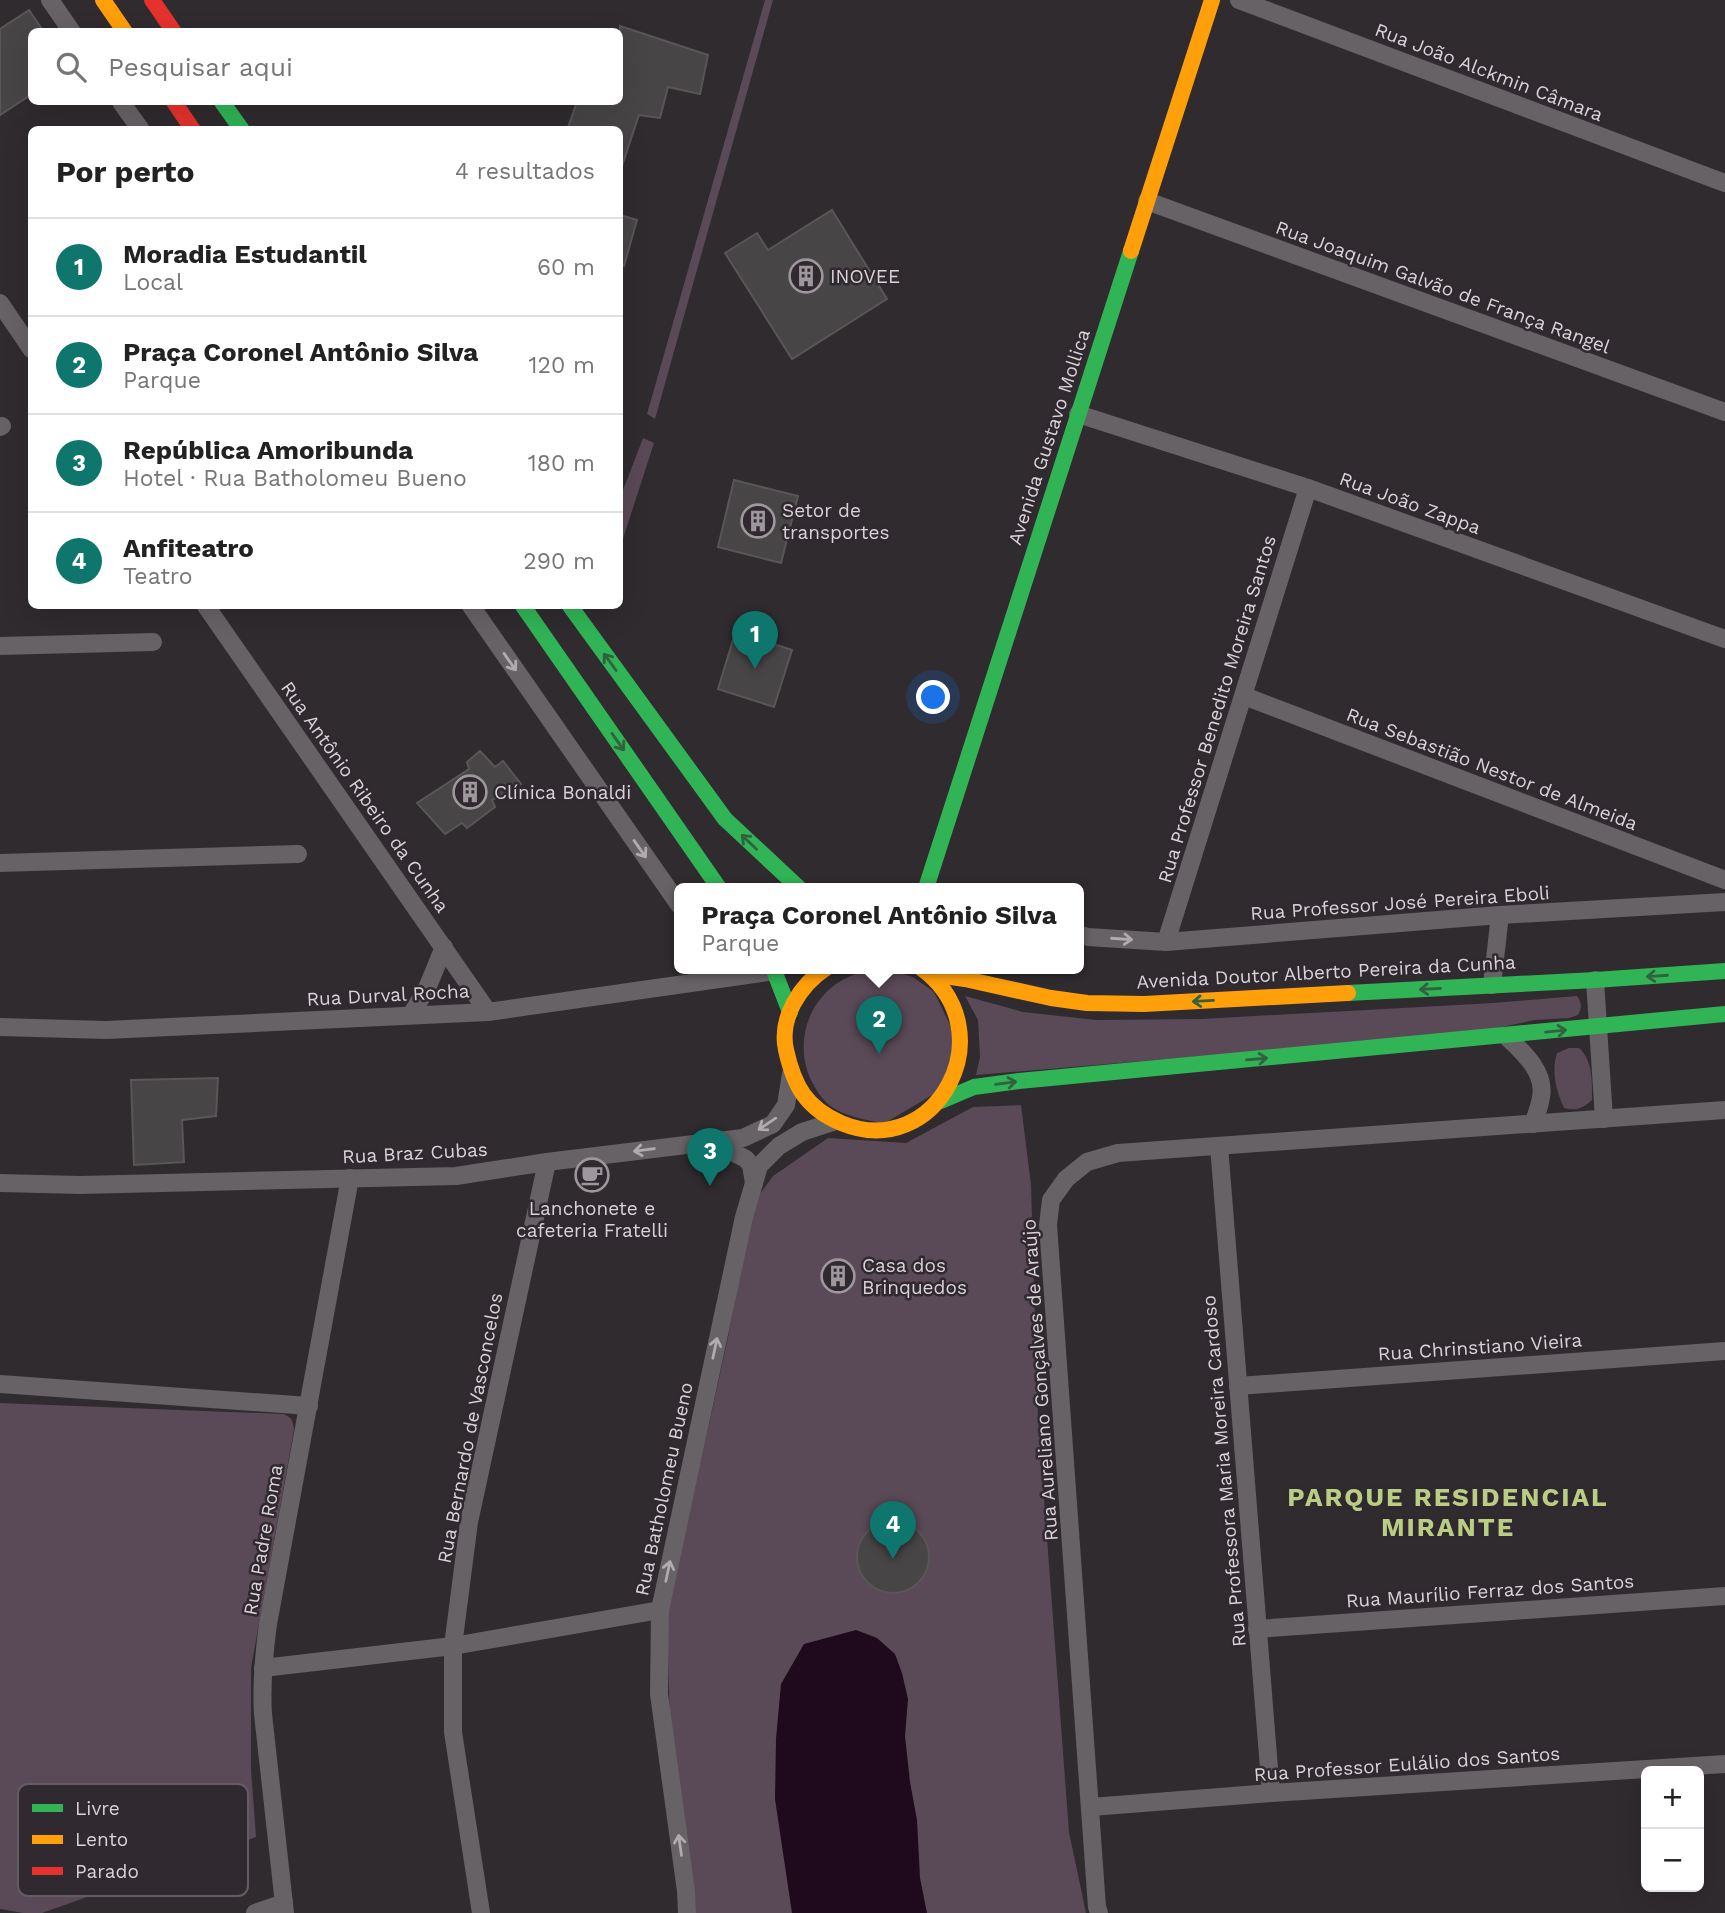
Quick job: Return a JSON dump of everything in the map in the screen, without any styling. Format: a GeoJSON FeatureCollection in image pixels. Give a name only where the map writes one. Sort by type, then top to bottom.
{"type":"FeatureCollection","features":[{"type":"Feature","properties":{"kind":"main road"},"geometry":{"type":"LineString","coordinates":[[103,0],[122,28]]}},
{"type":"Feature","properties":{"kind":"main road"},"geometry":{"type":"LineString","coordinates":[[152,0],[171,28]]}},
{"type":"Feature","properties":{"kind":"main road","name":"Avenida Gustavo Mollica"},"geometry":{"type":"LineString","coordinates":[[929,883],[1212,0]]}},
{"type":"Feature","properties":{"kind":"main road"},"geometry":{"type":"LineString","coordinates":[[176,105],[190,126]]}},
{"type":"Feature","properties":{"kind":"main road"},"geometry":{"type":"LineString","coordinates":[[224,105],[239,126]]}},
{"type":"Feature","properties":{"kind":"main road"},"geometry":{"type":"LineString","coordinates":[[525,609],[716,883]]}},
{"type":"Feature","properties":{"kind":"main road"},"geometry":{"type":"LineString","coordinates":[[572,609],[726,820],[794,883]]}},
{"type":"Feature","properties":{"kind":"main road","name":"Avenida Doutor Alberto Pereira da Cunha"},"geometry":{"type":"LineString","coordinates":[[940,974],[1071,1002],[1144,1004],[1725,971]]}},
{"type":"Feature","properties":{"kind":"main road"},"geometry":{"type":"LineString","coordinates":[[776,974],[790,1012]]}},
{"type":"Feature","properties":{"kind":"main road"},"geometry":{"type":"LineString","coordinates":[[817,974],[803,987],[790,1012],[785,1043],[790,1074],[806,1100],[833,1122],[864,1131],[894,1129],[919,1119],[941,1101],[974,1087],[1725,1014]]}},
{"type":"Feature","properties":{"kind":"main road"},"geometry":{"type":"LineString","coordinates":[[928,974],[956,1010],[962,1041],[957,1073],[941,1101]]}},
{"type":"Feature","properties":{"kind":"street"},"geometry":{"type":"LineString","coordinates":[[50,0],[69,28]]}},
{"type":"Feature","properties":{"kind":"street","name":"Rua João Alckmin Câmara"},"geometry":{"type":"LineString","coordinates":[[1239,0],[1725,183]]}},
{"type":"Feature","properties":{"kind":"street"},"geometry":{"type":"LineString","coordinates":[[123,105],[138,126]]}},
{"type":"Feature","properties":{"kind":"street","name":"Rua Joaquim Galvão de França Rangel"},"geometry":{"type":"LineString","coordinates":[[1147,201],[1725,412]]}},
{"type":"Feature","properties":{"kind":"street"},"geometry":{"type":"LineString","coordinates":[[0,303],[28,344]]}},
{"type":"Feature","properties":{"kind":"street","name":"Rua João Zappa"},"geometry":{"type":"LineString","coordinates":[[1078,414],[1308,488],[1725,639]]}},
{"type":"Feature","properties":{"kind":"street","name":"Rua Professor Benedito Moreira Santos"},"geometry":{"type":"LineString","coordinates":[[1167,942],[1308,488]]}},
{"type":"Feature","properties":{"kind":"street","name":"Rua Antônio Ribeiro da Cunha"},"geometry":{"type":"LineString","coordinates":[[208,609],[488,1012]]}},
{"type":"Feature","properties":{"kind":"street"},"geometry":{"type":"LineString","coordinates":[[473,609],[674,897]]}},
{"type":"Feature","properties":{"kind":"street"},"geometry":{"type":"LineString","coordinates":[[0,646],[153,642]]}},
{"type":"Feature","properties":{"kind":"street","name":"Rua Sebastião Nestor de Almeida"},"geometry":{"type":"LineString","coordinates":[[1244,696],[1725,880]]}},
{"type":"Feature","properties":{"kind":"street"},"geometry":{"type":"LineString","coordinates":[[0,863],[298,854]]}},
{"type":"Feature","properties":{"kind":"street","name":"Rua Professor José Pereira Eboli"},"geometry":{"type":"LineString","coordinates":[[1084,936],[1167,942],[1500,915],[1725,902]]}},
{"type":"Feature","properties":{"kind":"street"},"geometry":{"type":"LineString","coordinates":[[1492,985],[1500,915]]}},
{"type":"Feature","properties":{"kind":"street"},"geometry":{"type":"LineString","coordinates":[[411,1015],[428,986],[444,947]]}},
{"type":"Feature","properties":{"kind":"street","name":"Rua Durval Rocha"},"geometry":{"type":"LineString","coordinates":[[0,1027],[106,1030],[488,1012],[719,974]]}},
{"type":"Feature","properties":{"kind":"street"},"geometry":{"type":"LineString","coordinates":[[1595,980],[1604,1119]]}},
{"type":"Feature","properties":{"kind":"street"},"geometry":{"type":"LineString","coordinates":[[1506,1036],[1525,1054],[1537,1073],[1542,1094],[1533,1124]]}},
{"type":"Feature","properties":{"kind":"street","name":"Rua Braz Cubas"},"geometry":{"type":"LineString","coordinates":[[0,1183],[80,1185],[456,1176],[743,1138],[773,1124],[786,1105],[790,1074]]}},
{"type":"Feature","properties":{"kind":"street","name":"Rua Aureliano Gonçalves de Araújo"},"geometry":{"type":"LineString","coordinates":[[1099,1913],[1048,1225],[1051,1200],[1066,1179],[1087,1162],[1118,1153],[1725,1110]]}},
{"type":"Feature","properties":{"kind":"street","name":"Rua Batholomeu Bueno"},"geometry":{"type":"LineString","coordinates":[[687,1913],[659,1694],[660,1610],[741,1230],[759,1166],[779,1146],[802,1132],[833,1122]]}},
{"type":"Feature","properties":{"kind":"street"},"geometry":{"type":"LineString","coordinates":[[712,1141],[746,1159],[751,1165],[754,1183]]}},
{"type":"Feature","properties":{"kind":"street","name":"Rua Professora Maria Moreira Cardoso"},"geometry":{"type":"LineString","coordinates":[[1219,1146],[1271,1793]]}},
{"type":"Feature","properties":{"kind":"street","name":"Rua Bernardo de Vasconcelos"},"geometry":{"type":"LineString","coordinates":[[481,1913],[453,1732],[453,1646],[469,1521],[547,1162]]}},
{"type":"Feature","properties":{"kind":"street","name":"Rua Padre Roma"},"geometry":{"type":"LineString","coordinates":[[284,1908],[261,1690],[268,1624],[350,1178]]}},
{"type":"Feature","properties":{"kind":"street","name":"Rua Chrinstiano Vieira"},"geometry":{"type":"LineString","coordinates":[[1238,1385],[1725,1351]]}},
{"type":"Feature","properties":{"kind":"street"},"geometry":{"type":"LineString","coordinates":[[0,1384],[309,1406]]}},
{"type":"Feature","properties":{"kind":"street","name":"Rua Maurílio Ferraz dos Santos"},"geometry":{"type":"LineString","coordinates":[[1257,1629],[1725,1596]]}},
{"type":"Feature","properties":{"kind":"street"},"geometry":{"type":"LineString","coordinates":[[263,1668],[453,1646],[660,1610]]}},
{"type":"Feature","properties":{"kind":"street","name":"Rua Professor Eulálio dos Santos"},"geometry":{"type":"LineString","coordinates":[[1091,1807],[1725,1764]]}},
{"type":"Feature","properties":{"kind":"street"},"geometry":{"type":"LineString","coordinates":[[255,1913],[284,1908]]}},
{"type":"Feature","properties":{"kind":"shaded area"},"geometry":{"type":"Polygon","coordinates":[[[765,0],[773,0],[655,419],[647,414],[765,0]]]}},
{"type":"Feature","properties":{"kind":"shaded area"},"geometry":{"type":"Polygon","coordinates":[[[643,438],[654,443],[623,539],[623,490],[643,438]]]}},
{"type":"Feature","properties":{"kind":"shaded area"},"geometry":{"type":"Polygon","coordinates":[[[857,974],[903,974],[913,977],[934,992],[956,1037],[946,1087],[883,1124],[847,1115],[833,1108],[819,1094],[806,1065],[805,1031],[810,1015],[830,988],[857,974]]]}},
{"type":"Feature","properties":{"kind":"shaded area"},"geometry":{"type":"Polygon","coordinates":[[[965,996],[1023,1012],[1096,1020],[1201,1019],[1577,996],[1581,1006],[1578,1015],[1569,1018],[1535,1020],[1468,1034],[976,1075],[980,1057],[978,1020],[965,996]]]}},
{"type":"Feature","properties":{"kind":"shaded area"},"geometry":{"type":"Polygon","coordinates":[[[1569,1048],[1579,1048],[1584,1053],[1592,1079],[1592,1100],[1576,1109],[1564,1108],[1555,1081],[1557,1053],[1569,1048]]]}},
{"type":"Feature","properties":{"kind":"shaded area"},"geometry":{"type":"Polygon","coordinates":[[[1021,1105],[1031,1185],[1038,1418],[1069,1832],[1086,1913],[692,1913],[670,1727],[667,1616],[727,1342],[754,1202],[773,1176],[828,1138],[906,1143],[973,1107],[1021,1105]]]}},
{"type":"Feature","properties":{"kind":"shaded area"},"geometry":{"type":"Polygon","coordinates":[[[0,1403],[288,1416],[292,1420],[294,1430],[251,1668],[251,1770],[256,1837],[248,1840],[248,1784],[18,1784],[18,1896],[90,1896],[42,1913],[0,1909],[0,1403]]]}},
{"type":"Feature","properties":{"kind":"shaded area"},"geometry":{"type":"Polygon","coordinates":[[[856,1630],[877,1638],[895,1654],[902,1673],[908,1699],[905,1736],[917,1820],[920,1878],[927,1913],[792,1913],[775,1799],[776,1739],[781,1684],[804,1644],[856,1630]]]}},
{"type":"Feature","properties":{"kind":"building"},"geometry":{"type":"Polygon","coordinates":[[[29,10],[41,28],[28,28],[28,97],[0,115],[0,29],[29,10]]]}},
{"type":"Feature","properties":{"kind":"building"},"geometry":{"type":"Polygon","coordinates":[[[620,26],[708,55],[700,94],[668,87],[660,118],[639,115],[623,163],[623,126],[568,126],[576,105],[623,105],[623,28],[620,26]]]}},
{"type":"Feature","properties":{"kind":"building","name":"INOVEE"},"geometry":{"type":"Polygon","coordinates":[[[832,210],[887,299],[792,359],[725,253],[757,233],[768,250],[832,210]]]}},
{"type":"Feature","properties":{"kind":"building"},"geometry":{"type":"Polygon","coordinates":[[[623,216],[637,220],[623,266],[623,216]]]}},
{"type":"Feature","properties":{"kind":"building","name":"Setor de transportes"},"geometry":{"type":"Polygon","coordinates":[[[734,480],[798,496],[781,563],[718,547],[734,480]]]}},
{"type":"Feature","properties":{"kind":"building"},"geometry":{"type":"Polygon","coordinates":[[[758,639],[792,650],[774,707],[718,689],[733,640],[755,648],[758,639]]]}},
{"type":"Feature","properties":{"kind":"building","name":"Clínica Bonaldi"},"geometry":{"type":"Polygon","coordinates":[[[480,751],[495,767],[503,761],[521,784],[492,800],[495,807],[467,828],[462,823],[445,834],[417,803],[469,769],[467,762],[480,751]]]}},
{"type":"Feature","properties":{"kind":"building"},"geometry":{"type":"Polygon","coordinates":[[[218,1078],[216,1116],[182,1120],[184,1162],[134,1165],[131,1080],[218,1078]]]}},
{"type":"Feature","properties":{"kind":"building","name":"Casa dos Brinquedos"},"geometry":{"type":"Polygon","coordinates":[[[850,1265],[852,1286],[827,1288],[825,1266],[850,1265]]]}},
{"type":"Feature","properties":{"kind":"building"},"geometry":{"type":"Polygon","coordinates":[[[893,1521],[913,1527],[923,1537],[929,1557],[923,1577],[913,1587],[893,1593],[873,1587],[863,1577],[857,1557],[863,1537],[873,1527],[893,1521]]]}},
{"type":"Feature","properties":{"kind":"traffic: fast"},"geometry":{"type":"LineString","coordinates":[[224,105],[239,126]]}},
{"type":"Feature","properties":{"kind":"traffic: fast"},"geometry":{"type":"LineString","coordinates":[[928,883],[1131,251]]}},
{"type":"Feature","properties":{"kind":"traffic: fast"},"geometry":{"type":"LineString","coordinates":[[525,609],[716,883]]}},
{"type":"Feature","properties":{"kind":"traffic: fast"},"geometry":{"type":"LineString","coordinates":[[572,609],[725,819],[794,883]]}},
{"type":"Feature","properties":{"kind":"traffic: fast"},"geometry":{"type":"LineString","coordinates":[[1348,993],[1725,971]]}},
{"type":"Feature","properties":{"kind":"traffic: fast"},"geometry":{"type":"LineString","coordinates":[[775,974],[790,1012]]}},
{"type":"Feature","properties":{"kind":"traffic: fast"},"geometry":{"type":"LineString","coordinates":[[941,1101],[974,1087],[1019,1081],[1725,1014]]}},
{"type":"Feature","properties":{"kind":"traffic: slow"},"geometry":{"type":"LineString","coordinates":[[103,0],[122,28]]}},
{"type":"Feature","properties":{"kind":"traffic: slow"},"geometry":{"type":"LineString","coordinates":[[1131,251],[1212,0]]}},
{"type":"Feature","properties":{"kind":"traffic: slow"},"geometry":{"type":"LineString","coordinates":[[818,974],[800,993],[789,1014],[785,1038],[793,1074],[810,1103],[829,1117],[841,1123],[876,1130],[906,1124],[931,1108],[949,1084],[959,1055],[958,1024],[946,994],[927,974]]}},
{"type":"Feature","properties":{"kind":"traffic: slow"},"geometry":{"type":"LineString","coordinates":[[931,974],[1087,1003],[1144,1004],[1348,993]]}},
{"type":"Feature","properties":{"kind":"traffic: jam"},"geometry":{"type":"LineString","coordinates":[[152,0],[171,28]]}},
{"type":"Feature","properties":{"kind":"traffic: jam"},"geometry":{"type":"LineString","coordinates":[[176,105],[190,126]]}},
{"type":"Feature","properties":{"kind":"place","name":"INOVEE"},"geometry":{"type":"Point","coordinates":[806,276]}},
{"type":"Feature","properties":{"kind":"place","name":"Setor de transportes"},"geometry":{"type":"Point","coordinates":[758,521]}},
{"type":"Feature","properties":{"kind":"place","name":"Moradia Estudantil"},"geometry":{"type":"Point","coordinates":[755,669]}},
{"type":"Feature","properties":{"kind":"place","name":"Clínica Bonaldi"},"geometry":{"type":"Point","coordinates":[470,792]}},
{"type":"Feature","properties":{"kind":"place","name":"Praça Coronel Antônio Silva"},"geometry":{"type":"Point","coordinates":[879,1054]}},
{"type":"Feature","properties":{"kind":"place","name":"Lanchonete e cafeteria Fratelli"},"geometry":{"type":"Point","coordinates":[592,1175]}},
{"type":"Feature","properties":{"kind":"place","name":"República Amoribunda"},"geometry":{"type":"Point","coordinates":[710,1186]}},
{"type":"Feature","properties":{"kind":"place","name":"Casa dos Brinquedos"},"geometry":{"type":"Point","coordinates":[838,1276]}},
{"type":"Feature","properties":{"kind":"place","name":"Anfiteatro"},"geometry":{"type":"Point","coordinates":[893,1559]}},
{"type":"Feature","properties":{"kind":"district","name":"PARQUE RESIDENCIAL MIRANTE"},"geometry":{"type":"Point","coordinates":[1448,1512]}}]}
